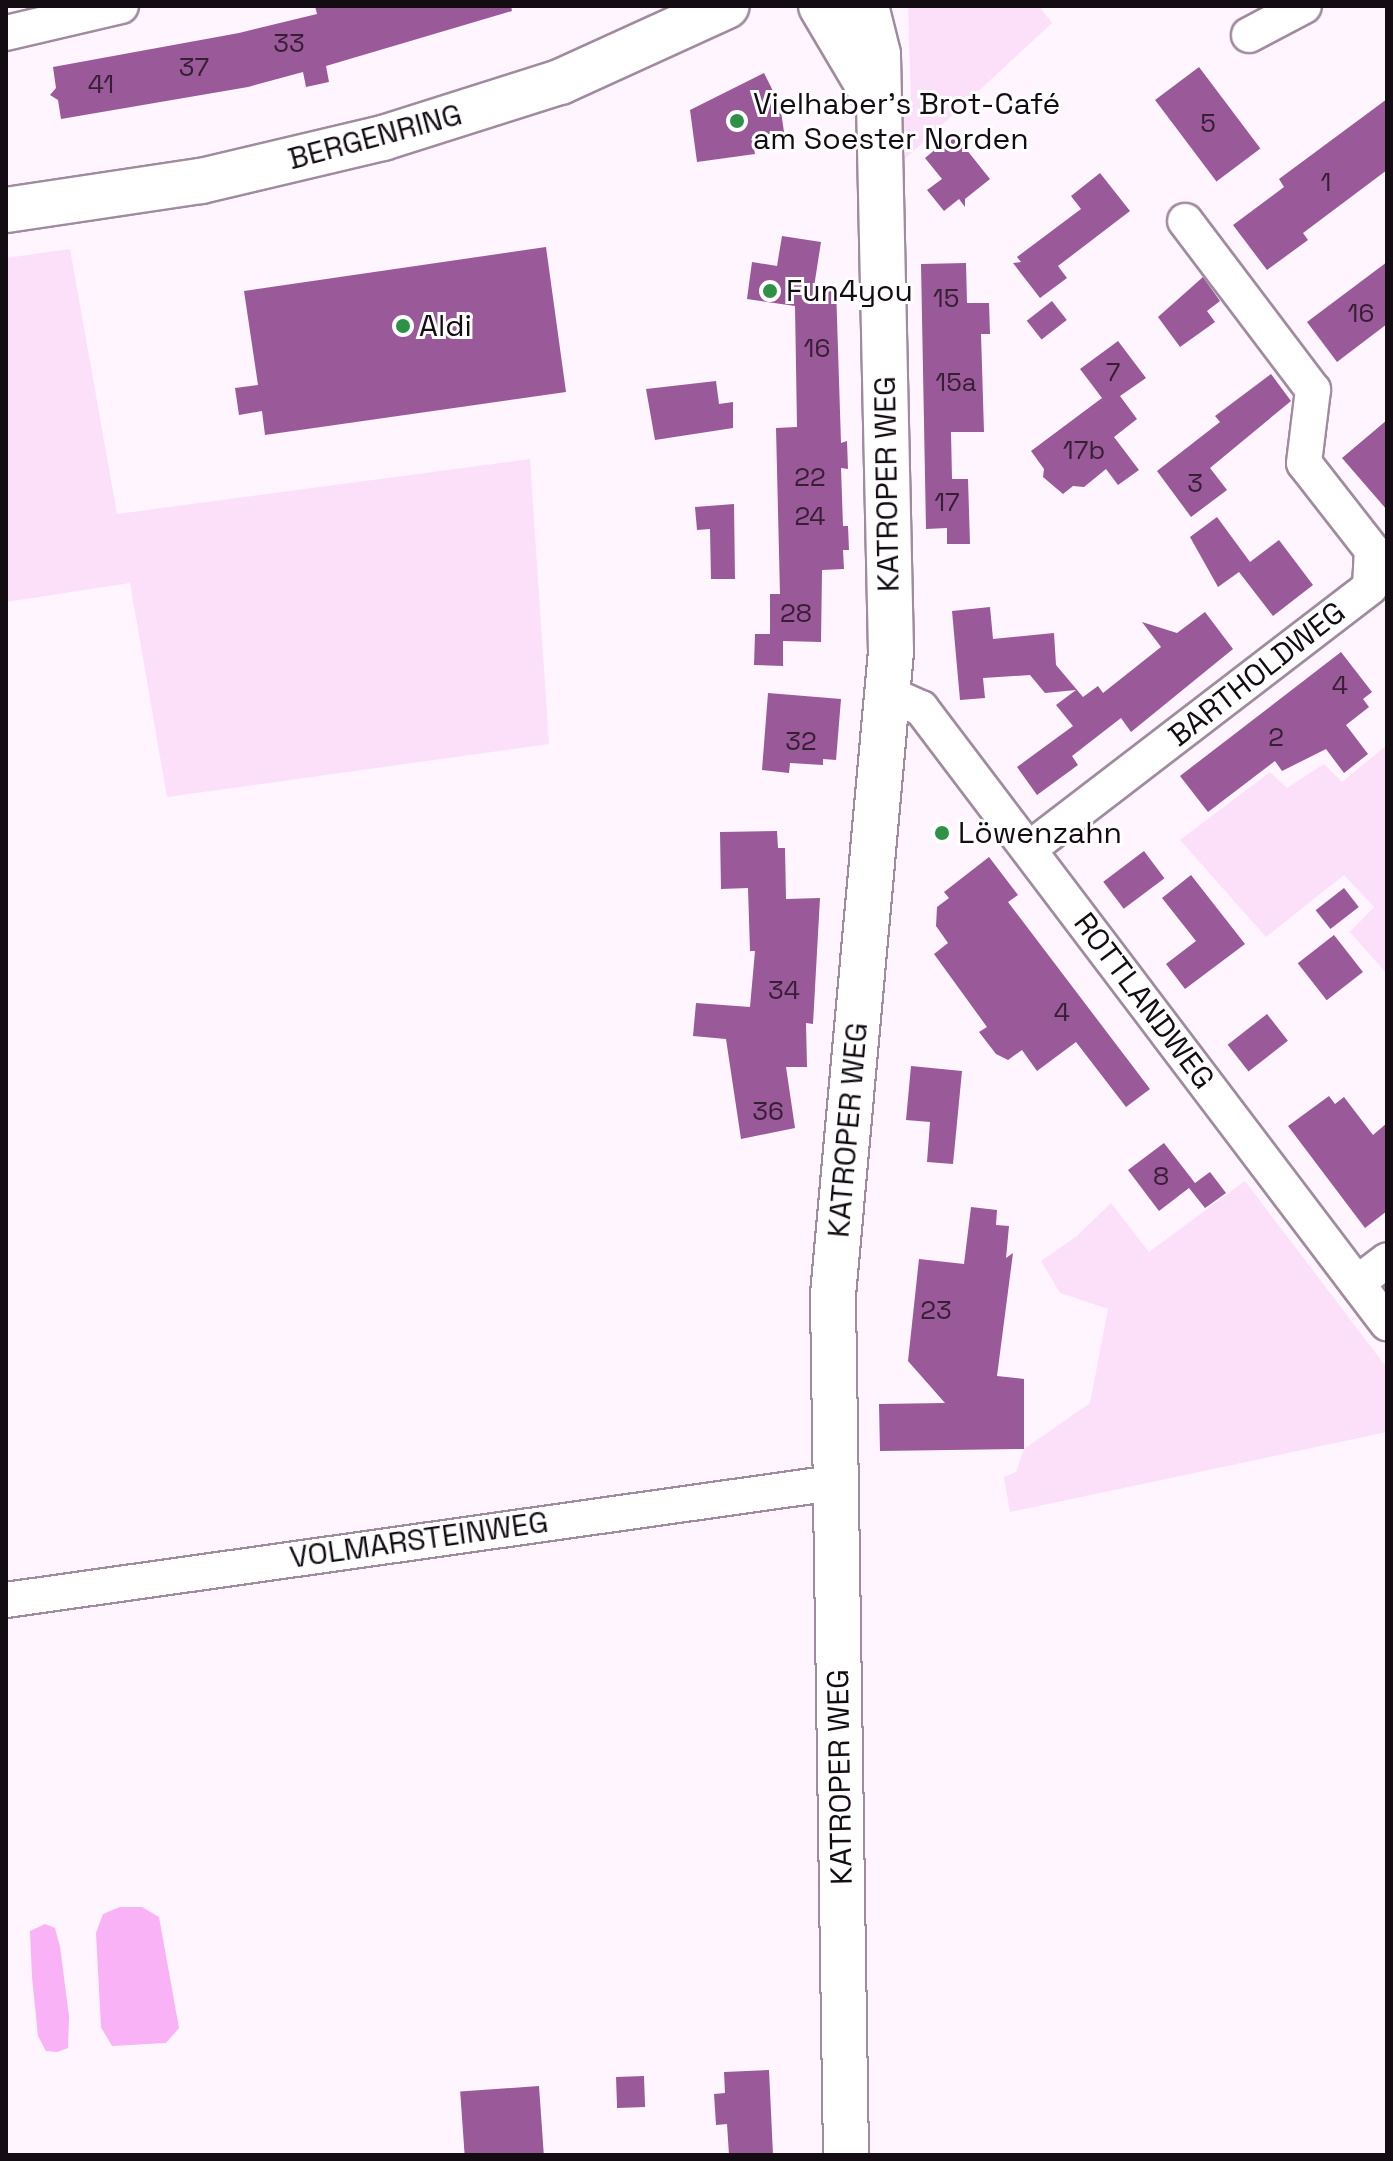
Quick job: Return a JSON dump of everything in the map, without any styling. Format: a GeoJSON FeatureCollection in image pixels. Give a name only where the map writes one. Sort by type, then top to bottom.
{"type":"FeatureCollection","features":[{"type":"Feature","properties":{"kind":"street","name":"BERGENRING"},"geometry":{"type":"LineString","coordinates":[[6,210],[201,181],[383,138],[547,87],[727,6]]}},
{"type":"Feature","properties":{"kind":"street","name":"KATROPER WEG"},"geometry":{"type":"LineString","coordinates":[[821,6],[879,105]]}},
{"type":"Feature","properties":{"kind":"street","name":"KATROPER WEG"},"geometry":{"type":"LineString","coordinates":[[846,2155],[833,1483],[833,1295],[889,694],[878,54],[866,6]]}},
{"type":"Feature","properties":{"kind":"street"},"geometry":{"type":"LineString","coordinates":[[1249,35],[1304,6]]}},
{"type":"Feature","properties":{"kind":"street"},"geometry":{"type":"LineString","coordinates":[[6,33],[116,7]]}},
{"type":"Feature","properties":{"kind":"street","name":"BARTHOLDWEG"},"geometry":{"type":"LineString","coordinates":[[1029,849],[1370,587],[1372,550],[1304,463],[1313,390],[1185,221]]}},
{"type":"Feature","properties":{"kind":"street","name":"ROTTLANDWEG"},"geometry":{"type":"LineString","coordinates":[[889,694],[921,708],[1387,1323]]}},
{"type":"Feature","properties":{"kind":"street"},"geometry":{"type":"LineString","coordinates":[[1357,1283],[1387,1260]]}},
{"type":"Feature","properties":{"kind":"street","name":"VOLMARSTEINWEG"},"geometry":{"type":"LineString","coordinates":[[6,1600],[833,1483]]}},
{"type":"Feature","properties":{"kind":"shaded area"},"geometry":{"type":"Polygon","coordinates":[[[908,6],[1039,6],[1052,23],[905,159],[903,105],[911,104],[908,6]]]}},
{"type":"Feature","properties":{"kind":"shaded area"},"geometry":{"type":"Polygon","coordinates":[[[70,249],[117,514],[530,459],[549,744],[167,797],[130,583],[6,602],[6,258],[70,249]]]}},
{"type":"Feature","properties":{"kind":"shaded area"},"geometry":{"type":"Polygon","coordinates":[[[1387,745],[1387,974],[1350,932],[1374,907],[1344,875],[1266,937],[1180,840],[1270,772],[1287,788],[1324,764],[1342,782],[1387,745]]]}},
{"type":"Feature","properties":{"kind":"shaded area"},"geometry":{"type":"Polygon","coordinates":[[[1245,1181],[1387,1368],[1387,1432],[1010,1512],[1004,1477],[1016,1472],[1024,1449],[1090,1403],[1108,1309],[1060,1293],[1041,1261],[1077,1236],[1111,1203],[1149,1252],[1245,1181]]]}},
{"type":"Feature","properties":{"kind":"shaded area"},"geometry":{"type":"Polygon","coordinates":[[[120,1907],[142,1907],[159,1917],[179,2028],[166,2043],[112,2046],[101,2027],[96,1933],[103,1914],[120,1907]]]}},
{"type":"Feature","properties":{"kind":"shaded area"},"geometry":{"type":"Polygon","coordinates":[[[45,1924],[55,1928],[60,1947],[69,2016],[68,2048],[57,2052],[46,2051],[38,2036],[32,1977],[30,1931],[45,1924]]]}},
{"type":"Feature","properties":{"kind":"building"},"geometry":{"type":"Polygon","coordinates":[[[315,6],[511,6],[512,11],[326,66],[329,82],[306,87],[303,72],[248,87],[61,119],[58,100],[50,95],[56,88],[53,67],[239,33],[317,14],[315,6]]]}},
{"type":"Feature","properties":{"kind":"building"},"geometry":{"type":"Polygon","coordinates":[[[1199,67],[1260,148],[1216,182],[1155,100],[1199,67]]]}},
{"type":"Feature","properties":{"kind":"building","name":"Vielhaber's Brot-Café am Soester Norden"},"geometry":{"type":"Polygon","coordinates":[[[764,73],[780,105],[784,132],[752,136],[755,154],[697,162],[690,110],[764,73]]]}},
{"type":"Feature","properties":{"kind":"building"},"geometry":{"type":"Polygon","coordinates":[[[1387,99],[1387,170],[1303,233],[1308,240],[1267,270],[1233,225],[1284,187],[1279,179],[1387,99]]]}},
{"type":"Feature","properties":{"kind":"building"},"geometry":{"type":"Polygon","coordinates":[[[954,134],[990,179],[965,199],[965,207],[959,199],[944,211],[927,190],[942,179],[925,158],[954,134]]]}},
{"type":"Feature","properties":{"kind":"building"},"geometry":{"type":"Polygon","coordinates":[[[1100,173],[1130,211],[1058,266],[1067,278],[1040,298],[1013,263],[1021,262],[1017,257],[1081,209],[1071,196],[1100,173]]]}},
{"type":"Feature","properties":{"kind":"building"},"geometry":{"type":"Polygon","coordinates":[[[782,236],[821,242],[814,287],[836,287],[841,443],[847,441],[848,469],[841,468],[843,526],[848,526],[849,550],[843,550],[844,569],[822,570],[821,642],[783,641],[783,666],[754,665],[755,634],[770,634],[770,594],[780,594],[776,428],[797,427],[795,306],[747,299],[752,262],[777,266],[782,236]]]}},
{"type":"Feature","properties":{"kind":"building","name":"Aldi"},"geometry":{"type":"Polygon","coordinates":[[[546,247],[566,392],[265,435],[262,411],[239,415],[235,388],[258,385],[244,291],[546,247]]]}},
{"type":"Feature","properties":{"kind":"building"},"geometry":{"type":"Polygon","coordinates":[[[1387,262],[1387,324],[1337,362],[1307,322],[1387,262]]]}},
{"type":"Feature","properties":{"kind":"building"},"geometry":{"type":"Polygon","coordinates":[[[966,263],[967,303],[989,303],[990,334],[981,334],[984,432],[951,432],[952,479],[968,479],[970,544],[947,544],[947,528],[926,529],[921,264],[966,263]]]}},
{"type":"Feature","properties":{"kind":"building"},"geometry":{"type":"Polygon","coordinates":[[[1203,277],[1220,301],[1207,311],[1215,322],[1180,347],[1158,317],[1203,277]]]}},
{"type":"Feature","properties":{"kind":"building"},"geometry":{"type":"Polygon","coordinates":[[[1052,301],[1067,320],[1042,340],[1027,321],[1052,301]]]}},
{"type":"Feature","properties":{"kind":"building"},"geometry":{"type":"Polygon","coordinates":[[[1118,341],[1146,378],[1120,396],[1137,419],[1114,437],[1139,470],[1118,485],[1106,469],[1084,487],[1073,486],[1063,494],[1043,477],[1044,469],[1031,451],[1102,398],[1080,369],[1118,341]]]}},
{"type":"Feature","properties":{"kind":"building"},"geometry":{"type":"Polygon","coordinates":[[[1271,374],[1291,401],[1210,468],[1227,490],[1191,517],[1157,471],[1220,422],[1215,416],[1271,374]]]}},
{"type":"Feature","properties":{"kind":"building"},"geometry":{"type":"Polygon","coordinates":[[[716,381],[719,404],[733,402],[733,428],[655,440],[646,389],[716,381]]]}},
{"type":"Feature","properties":{"kind":"building"},"geometry":{"type":"Polygon","coordinates":[[[1387,420],[1387,510],[1342,458],[1387,420]]]}},
{"type":"Feature","properties":{"kind":"building"},"geometry":{"type":"Polygon","coordinates":[[[734,504],[735,579],[711,579],[710,529],[697,530],[695,507],[734,504]]]}},
{"type":"Feature","properties":{"kind":"building"},"geometry":{"type":"Polygon","coordinates":[[[1217,517],[1250,562],[1279,540],[1313,585],[1273,616],[1239,572],[1218,587],[1190,537],[1217,517]]]}},
{"type":"Feature","properties":{"kind":"building"},"geometry":{"type":"Polygon","coordinates":[[[990,607],[993,639],[1054,633],[1056,665],[1083,697],[1098,686],[1103,693],[1161,647],[1142,622],[1177,633],[1205,612],[1233,649],[1131,732],[1121,718],[1072,756],[1078,765],[1037,795],[1017,767],[1073,726],[1056,705],[1076,690],[1045,693],[1030,675],[983,678],[985,698],[960,700],[952,611],[990,607]]]}},
{"type":"Feature","properties":{"kind":"building"},"geometry":{"type":"Polygon","coordinates":[[[1341,652],[1372,692],[1363,699],[1369,707],[1346,725],[1368,754],[1344,773],[1326,749],[1282,771],[1275,761],[1208,812],[1180,776],[1341,652]]]}},
{"type":"Feature","properties":{"kind":"building"},"geometry":{"type":"Polygon","coordinates":[[[768,693],[841,699],[836,760],[823,759],[823,765],[790,763],[789,773],[762,770],[768,693]]]}},
{"type":"Feature","properties":{"kind":"building"},"geometry":{"type":"Polygon","coordinates":[[[777,831],[778,848],[785,848],[786,899],[820,898],[813,1024],[806,1023],[807,1067],[786,1067],[795,1128],[741,1139],[726,1039],[693,1036],[696,1003],[750,1007],[755,951],[750,951],[748,888],[721,889],[720,832],[777,831]]]}},
{"type":"Feature","properties":{"kind":"building"},"geometry":{"type":"Polygon","coordinates":[[[1144,851],[1164,878],[1124,909],[1103,882],[1144,851]]]}},
{"type":"Feature","properties":{"kind":"building"},"geometry":{"type":"Polygon","coordinates":[[[989,857],[1018,895],[1008,902],[1150,1089],[1126,1107],[1076,1042],[1037,1071],[1022,1050],[1008,1060],[996,1054],[979,1032],[987,1027],[934,954],[948,943],[936,926],[937,907],[949,898],[944,892],[989,857]]]}},
{"type":"Feature","properties":{"kind":"building"},"geometry":{"type":"Polygon","coordinates":[[[1191,875],[1245,944],[1185,989],[1166,964],[1196,941],[1162,898],[1191,875]]]}},
{"type":"Feature","properties":{"kind":"building"},"geometry":{"type":"Polygon","coordinates":[[[1344,888],[1359,907],[1330,929],[1316,910],[1344,888]]]}},
{"type":"Feature","properties":{"kind":"building"},"geometry":{"type":"Polygon","coordinates":[[[1334,935],[1363,972],[1327,1000],[1298,963],[1334,935]]]}},
{"type":"Feature","properties":{"kind":"building"},"geometry":{"type":"Polygon","coordinates":[[[1267,1014],[1288,1041],[1249,1072],[1228,1045],[1267,1014]]]}},
{"type":"Feature","properties":{"kind":"building"},"geometry":{"type":"Polygon","coordinates":[[[911,1066],[962,1071],[953,1164],[927,1162],[930,1122],[906,1120],[911,1066]]]}},
{"type":"Feature","properties":{"kind":"building"},"geometry":{"type":"Polygon","coordinates":[[[1329,1096],[1335,1104],[1344,1097],[1373,1135],[1387,1123],[1387,1211],[1365,1228],[1288,1126],[1329,1096]]]}},
{"type":"Feature","properties":{"kind":"building"},"geometry":{"type":"Polygon","coordinates":[[[1164,1143],[1195,1183],[1210,1172],[1226,1193],[1205,1208],[1189,1188],[1159,1211],[1128,1170],[1164,1143]]]}},
{"type":"Feature","properties":{"kind":"building"},"geometry":{"type":"Polygon","coordinates":[[[971,1207],[997,1210],[996,1225],[1009,1226],[1006,1258],[1013,1253],[997,1376],[1024,1379],[1024,1449],[880,1451],[879,1404],[945,1403],[908,1361],[919,1259],[964,1264],[971,1207]]]}},
{"type":"Feature","properties":{"kind":"building"},"geometry":{"type":"Polygon","coordinates":[[[769,2070],[773,2155],[729,2155],[727,2124],[716,2125],[714,2094],[725,2093],[724,2072],[769,2070]]]}},
{"type":"Feature","properties":{"kind":"building"},"geometry":{"type":"Polygon","coordinates":[[[644,2076],[645,2107],[617,2108],[616,2077],[644,2076]]]}},
{"type":"Feature","properties":{"kind":"building"},"geometry":{"type":"Polygon","coordinates":[[[539,2086],[544,2155],[465,2155],[460,2092],[539,2086]]]}},
{"type":"Feature","properties":{"kind":"place","name":"Vielhaber's Brot-Café am Soester Norden"},"geometry":{"type":"Point","coordinates":[737,121]}},
{"type":"Feature","properties":{"kind":"place","name":"Fun4you"},"geometry":{"type":"Point","coordinates":[770,291]}},
{"type":"Feature","properties":{"kind":"place","name":"Aldi"},"geometry":{"type":"Point","coordinates":[403,326]}},
{"type":"Feature","properties":{"kind":"place","name":"Löwenzahn"},"geometry":{"type":"Point","coordinates":[942,833]}}]}
